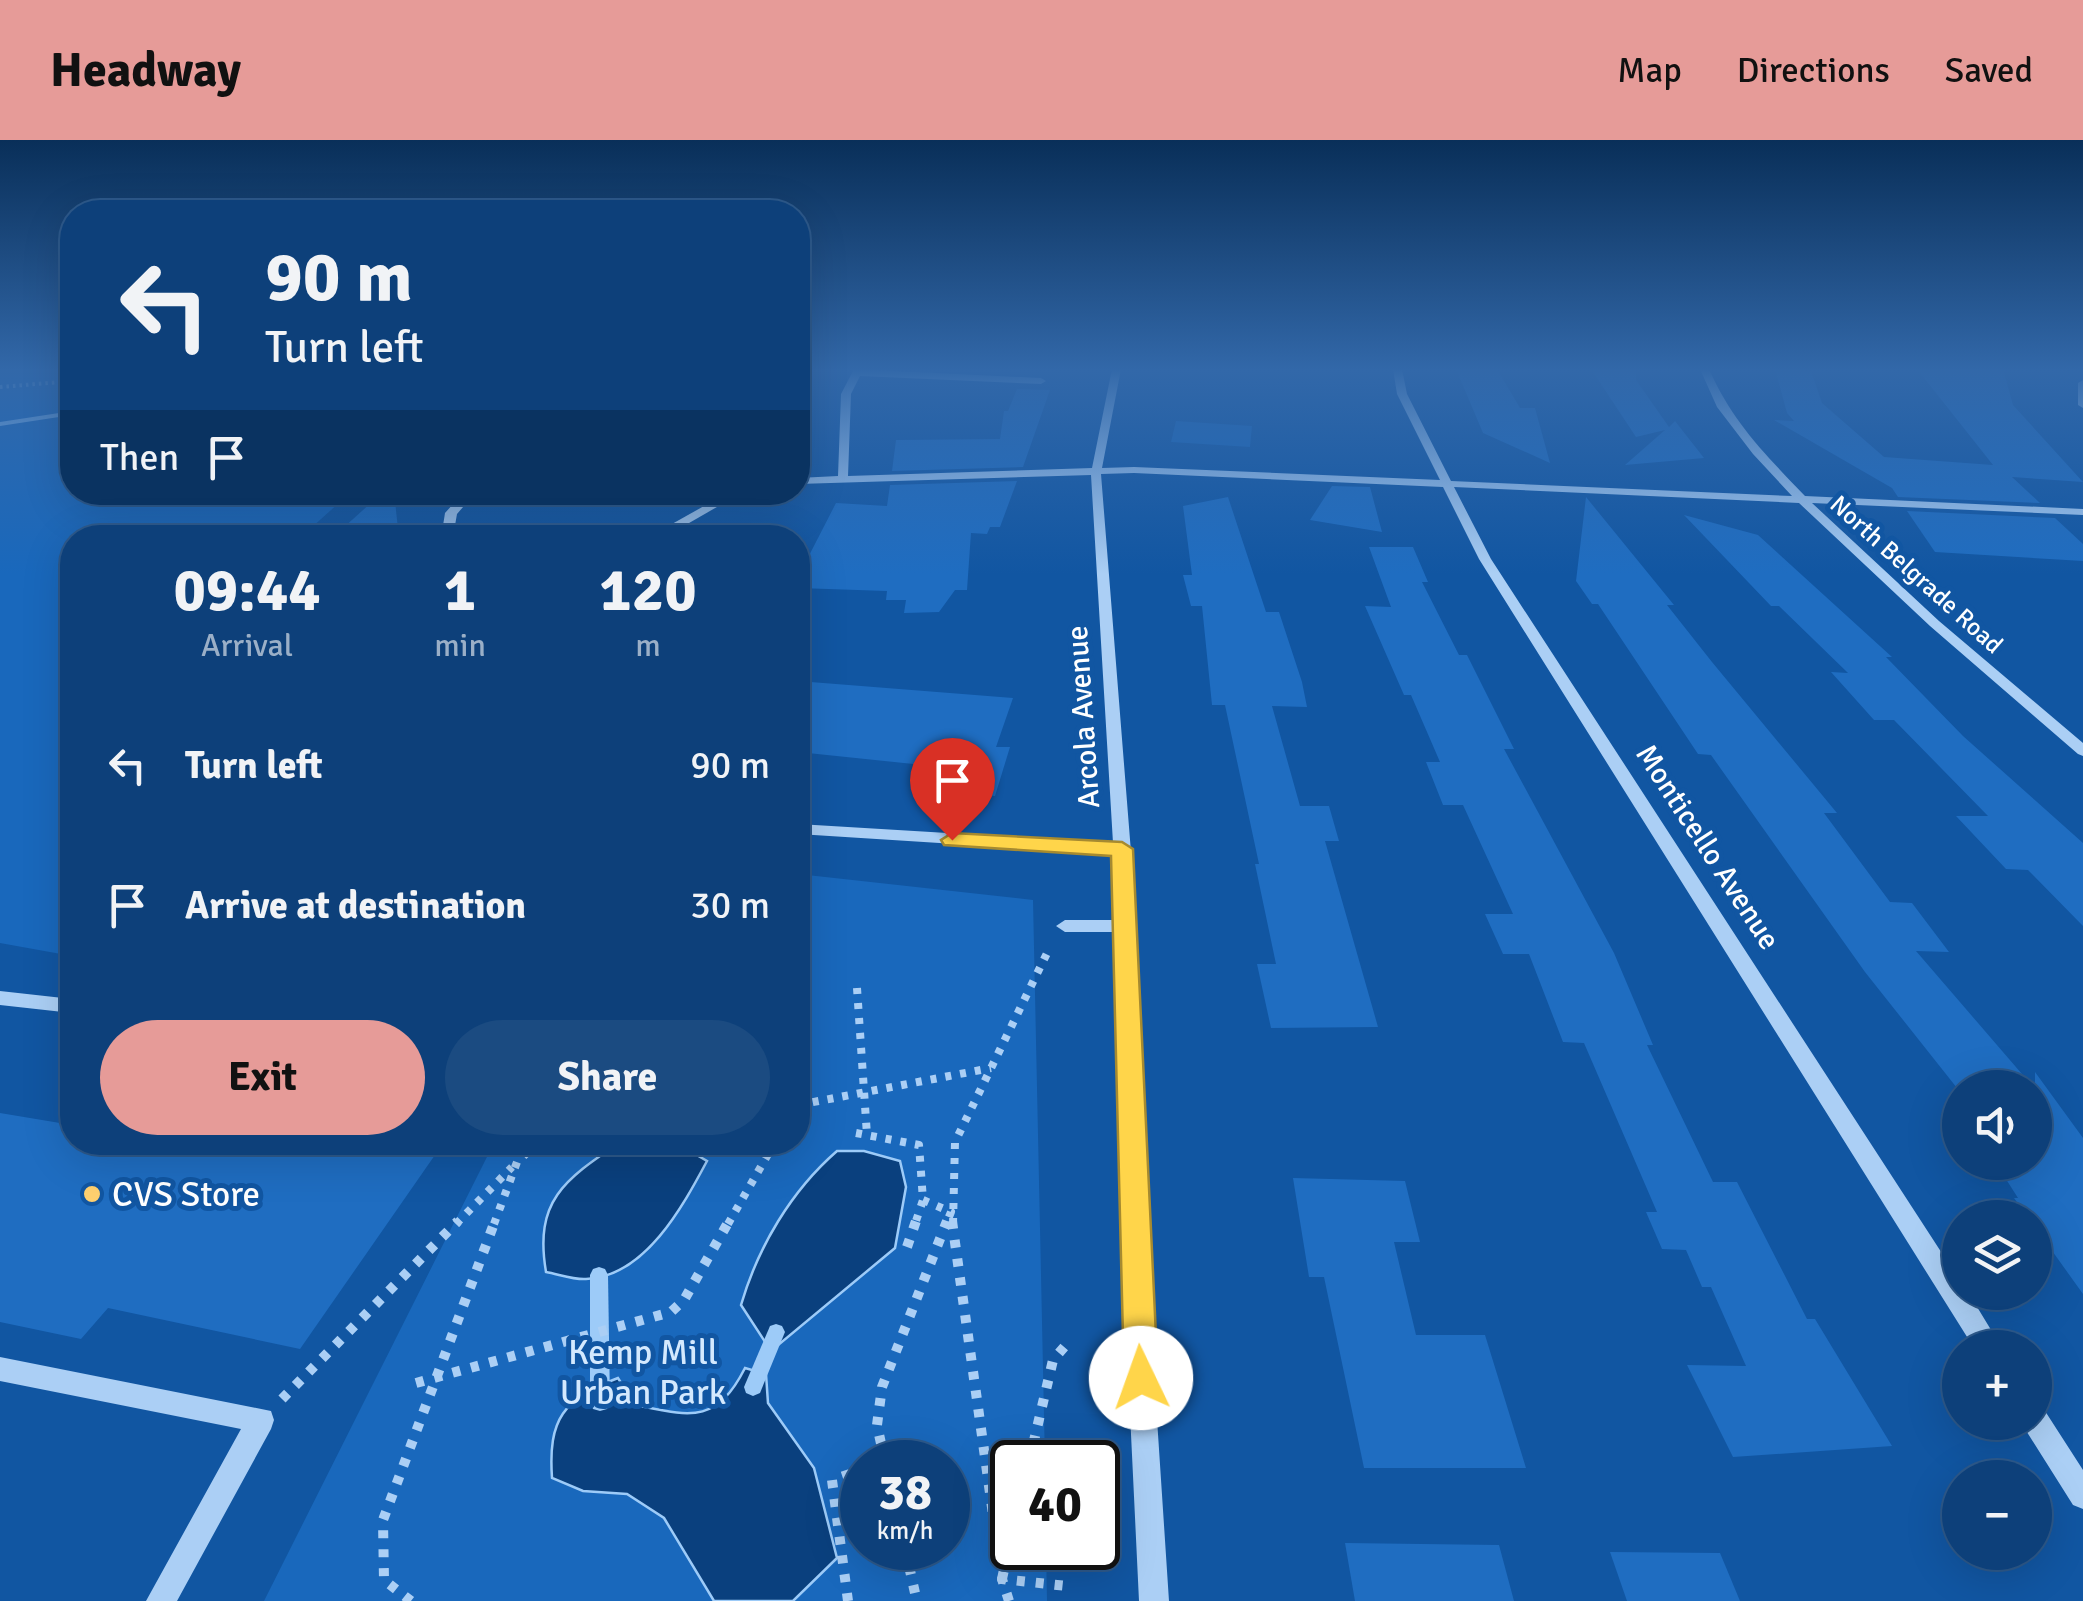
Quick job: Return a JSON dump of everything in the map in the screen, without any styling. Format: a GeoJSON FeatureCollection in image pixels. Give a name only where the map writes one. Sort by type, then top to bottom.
{"type":"FeatureCollection","features":[{"type":"Feature","properties":{"kind":"street"},"geometry":{"type":"LineString","coordinates":[[842,478],[844,437]]}},
{"type":"Feature","properties":{"kind":"street","name":"Arcola Avenue"},"geometry":{"type":"LineString","coordinates":[[1103,437],[1096,473],[1126,926],[1135,1267],[1154,1601]]}},
{"type":"Feature","properties":{"kind":"street","name":"Monticello Avenue"},"geometry":{"type":"LineString","coordinates":[[1423,437],[1486,559],[1978,1330]]}},
{"type":"Feature","properties":{"kind":"street","name":"North Belgrade Road"},"geometry":{"type":"LineString","coordinates":[[1744,437],[1798,497],[2083,751]]}},
{"type":"Feature","properties":{"kind":"street"},"geometry":{"type":"LineString","coordinates":[[810,480],[1134,470],[2083,512]]}},
{"type":"Feature","properties":{"kind":"street"},"geometry":{"type":"LineString","coordinates":[[678,525],[714,505]]}},
{"type":"Feature","properties":{"kind":"street"},"geometry":{"type":"LineString","coordinates":[[810,830],[1122,849]]}},
{"type":"Feature","properties":{"kind":"street"},"geometry":{"type":"LineString","coordinates":[[1065,926],[1126,926]]}},
{"type":"Feature","properties":{"kind":"street"},"geometry":{"type":"LineString","coordinates":[[0,998],[60,1005]]}},
{"type":"Feature","properties":{"kind":"street"},"geometry":{"type":"LineString","coordinates":[[0,1368],[261,1420],[160,1601]]}},
{"type":"Feature","properties":{"kind":"street"},"geometry":{"type":"LineString","coordinates":[[2048,1440],[2083,1495]]}},
{"type":"Feature","properties":{"kind":"path"},"geometry":{"type":"LineString","coordinates":[[1009,1601],[1002,1579],[951,1212],[956,1142],[1057,932],[1065,926]]}},
{"type":"Feature","properties":{"kind":"path"},"geometry":{"type":"LineString","coordinates":[[857,988],[866,1091],[862,1134],[919,1145],[923,1200],[907,1247]]}},
{"type":"Feature","properties":{"kind":"path"},"geometry":{"type":"LineString","coordinates":[[810,1102],[992,1068]]}},
{"type":"Feature","properties":{"kind":"path"},"geometry":{"type":"LineString","coordinates":[[302,1379],[525,1155]]}},
{"type":"Feature","properties":{"kind":"path"},"geometry":{"type":"LineString","coordinates":[[416,1382],[671,1312],[684,1300],[768,1155]]}},
{"type":"Feature","properties":{"kind":"path"},"geometry":{"type":"LineString","coordinates":[[412,1601],[384,1580],[382,1520],[440,1375],[517,1162]]}},
{"type":"Feature","properties":{"kind":"path"},"geometry":{"type":"LineString","coordinates":[[923,1200],[951,1212]]}},
{"type":"Feature","properties":{"kind":"path"},"geometry":{"type":"LineString","coordinates":[[880,1440],[877,1425],[882,1386],[951,1212]]}},
{"type":"Feature","properties":{"kind":"path"},"geometry":{"type":"LineString","coordinates":[[1034,1440],[1053,1360],[1065,1346]]}},
{"type":"Feature","properties":{"kind":"path"},"geometry":{"type":"LineString","coordinates":[[840,1477],[832,1480],[840,1540]]}},
{"type":"Feature","properties":{"kind":"path"},"geometry":{"type":"LineString","coordinates":[[844,1570],[848,1601]]}},
{"type":"Feature","properties":{"kind":"path"},"geometry":{"type":"LineString","coordinates":[[910,1570],[915,1593],[912,1601]]}},
{"type":"Feature","properties":{"kind":"path"},"geometry":{"type":"LineString","coordinates":[[1002,1579],[1004,1570]]}},
{"type":"Feature","properties":{"kind":"path"},"geometry":{"type":"LineString","coordinates":[[1002,1579],[1067,1586]]}},
{"type":"Feature","properties":{"kind":"green space"},"geometry":{"type":"Polygon","coordinates":[[[0,437],[60,437],[60,505],[337,505],[314,525],[60,525],[60,954],[0,943],[0,437]]]}},
{"type":"Feature","properties":{"kind":"green space"},"geometry":{"type":"Polygon","coordinates":[[[1172,437],[1251,437],[1250,447],[1171,442],[1172,437]]]}},
{"type":"Feature","properties":{"kind":"green space","name":"Kemp Mill Urban Park"},"geometry":{"type":"Polygon","coordinates":[[[810,875],[1033,900],[1045,1440],[990,1440],[990,1570],[1046,1570],[1047,1601],[264,1601],[488,1155],[810,1155],[810,875]]]}},
{"type":"Feature","properties":{"kind":"shaded area"},"geometry":{"type":"Polygon","coordinates":[[[837,1151],[864,1151],[900,1161],[906,1187],[895,1248],[771,1351],[741,1305],[748,1283],[778,1221],[805,1184],[837,1151]]]}},
{"type":"Feature","properties":{"kind":"shaded area"},"geometry":{"type":"Polygon","coordinates":[[[602,1155],[697,1155],[707,1161],[674,1218],[644,1253],[607,1275],[586,1279],[546,1272],[543,1248],[549,1210],[557,1195],[602,1155]]]}},
{"type":"Feature","properties":{"kind":"shaded area"},"geometry":{"type":"Polygon","coordinates":[[[745,1368],[766,1374],[768,1403],[814,1468],[837,1558],[793,1601],[714,1601],[664,1518],[627,1494],[583,1491],[552,1478],[557,1426],[572,1403],[584,1394],[618,1378],[635,1405],[671,1412],[700,1412],[723,1399],[745,1368]]]}},
{"type":"Feature","properties":{"kind":"building"},"geometry":{"type":"Polygon","coordinates":[[[1033,437],[1023,467],[892,471],[896,440],[1033,437]]]}},
{"type":"Feature","properties":{"kind":"building"},"geometry":{"type":"Polygon","coordinates":[[[1492,437],[1543,437],[1550,463],[1492,437]]]}},
{"type":"Feature","properties":{"kind":"building"},"geometry":{"type":"Polygon","coordinates":[[[1657,437],[1688,437],[1704,458],[1625,465],[1657,437]]]}},
{"type":"Feature","properties":{"kind":"building"},"geometry":{"type":"Polygon","coordinates":[[[1804,437],[1861,437],[1884,457],[1993,465],[1971,437],[2042,437],[2083,482],[2012,477],[2040,503],[1898,497],[1892,488],[1804,437]]]}},
{"type":"Feature","properties":{"kind":"building"},"geometry":{"type":"Polygon","coordinates":[[[1017,481],[1000,527],[990,527],[987,534],[971,533],[967,590],[955,590],[939,612],[904,613],[906,600],[886,600],[887,591],[810,588],[810,554],[836,503],[887,506],[890,485],[1017,481]]]}},
{"type":"Feature","properties":{"kind":"building"},"geometry":{"type":"Polygon","coordinates":[[[1332,486],[1370,487],[1382,532],[1310,520],[1332,486]]]}},
{"type":"Feature","properties":{"kind":"building"},"geometry":{"type":"Polygon","coordinates":[[[1228,497],[1266,612],[1279,612],[1302,682],[1307,707],[1272,706],[1300,806],[1329,806],[1339,841],[1325,841],[1378,1027],[1271,1028],[1257,964],[1276,964],[1255,864],[1259,864],[1225,705],[1212,705],[1202,606],[1191,606],[1183,575],[1192,575],[1183,506],[1228,497]]]}},
{"type":"Feature","properties":{"kind":"building"},"geometry":{"type":"Polygon","coordinates":[[[1586,497],[1674,605],[1667,605],[1712,662],[1837,813],[1824,813],[1890,902],[1912,903],[1949,952],[1916,951],[2018,1070],[1943,1070],[1865,972],[1711,755],[1698,754],[1598,604],[1592,604],[1576,581],[1586,497]]]}},
{"type":"Feature","properties":{"kind":"building"},"geometry":{"type":"Polygon","coordinates":[[[369,505],[395,505],[398,525],[346,525],[369,505]]]}},
{"type":"Feature","properties":{"kind":"building"},"geometry":{"type":"Polygon","coordinates":[[[1907,511],[2055,518],[2083,544],[2083,561],[1935,552],[1907,511]]]}},
{"type":"Feature","properties":{"kind":"building"},"geometry":{"type":"Polygon","coordinates":[[[1684,515],[1758,535],[1892,657],[1886,657],[1963,736],[2083,843],[2083,926],[2028,870],[2006,869],[1956,816],[1988,816],[1894,720],[1874,720],[1831,672],[1848,673],[1779,606],[1771,606],[1684,515]]]}},
{"type":"Feature","properties":{"kind":"building"},"geometry":{"type":"Polygon","coordinates":[[[1369,547],[1413,547],[1428,582],[1422,582],[1459,655],[1467,655],[1514,749],[1504,749],[1614,953],[1653,1045],[1647,1045],[1713,1182],[1737,1182],[1807,1319],[1815,1319],[1892,1446],[1733,1457],[1687,1365],[1746,1366],[1711,1287],[1702,1287],[1686,1250],[1662,1249],[1646,1212],[1657,1212],[1584,1043],[1563,1042],[1529,954],[1503,954],[1485,914],[1513,914],[1463,805],[1443,805],[1426,762],[1440,762],[1411,695],[1404,695],[1365,606],[1391,607],[1369,547]]]}},
{"type":"Feature","properties":{"kind":"building"},"geometry":{"type":"Polygon","coordinates":[[[810,682],[1013,698],[996,747],[1010,747],[995,796],[913,789],[923,765],[810,753],[810,682]]]}},
{"type":"Feature","properties":{"kind":"building"},"geometry":{"type":"Polygon","coordinates":[[[2052,1095],[2083,1138],[2083,1294],[2052,1251],[2052,1200],[2014,1198],[2018,1198],[2006,1180],[2052,1180],[2052,1095]]]}},
{"type":"Feature","properties":{"kind":"building"},"geometry":{"type":"Polygon","coordinates":[[[0,1113],[60,1123],[60,1155],[435,1155],[300,1349],[108,1308],[81,1339],[0,1322],[0,1113]]]}},
{"type":"Feature","properties":{"kind":"building"},"geometry":{"type":"Polygon","coordinates":[[[1293,1178],[1405,1181],[1420,1242],[1394,1242],[1416,1335],[1485,1335],[1526,1468],[1364,1468],[1324,1277],[1309,1277],[1293,1178]]]}},
{"type":"Feature","properties":{"kind":"building"},"geometry":{"type":"Polygon","coordinates":[[[1345,1543],[1499,1545],[1514,1601],[1355,1601],[1345,1543]]]}},
{"type":"Feature","properties":{"kind":"building"},"geometry":{"type":"Polygon","coordinates":[[[1610,1552],[1720,1553],[1740,1601],[1627,1601],[1610,1552]]]}},
{"type":"Feature","properties":{"kind":"waterway"},"geometry":{"type":"LineString","coordinates":[[599,1275],[600,1402]]}},
{"type":"Feature","properties":{"kind":"waterway"},"geometry":{"type":"LineString","coordinates":[[753,1387],[776,1332]]}},
{"type":"Feature","properties":{"kind":"place","name":"CVS Store"},"geometry":{"type":"Point","coordinates":[92,1194]}},
{"type":"Feature","properties":{"kind":"route"},"geometry":{"type":"LineString","coordinates":[[952,840],[1122,849],[1141,1378]]}}]}
